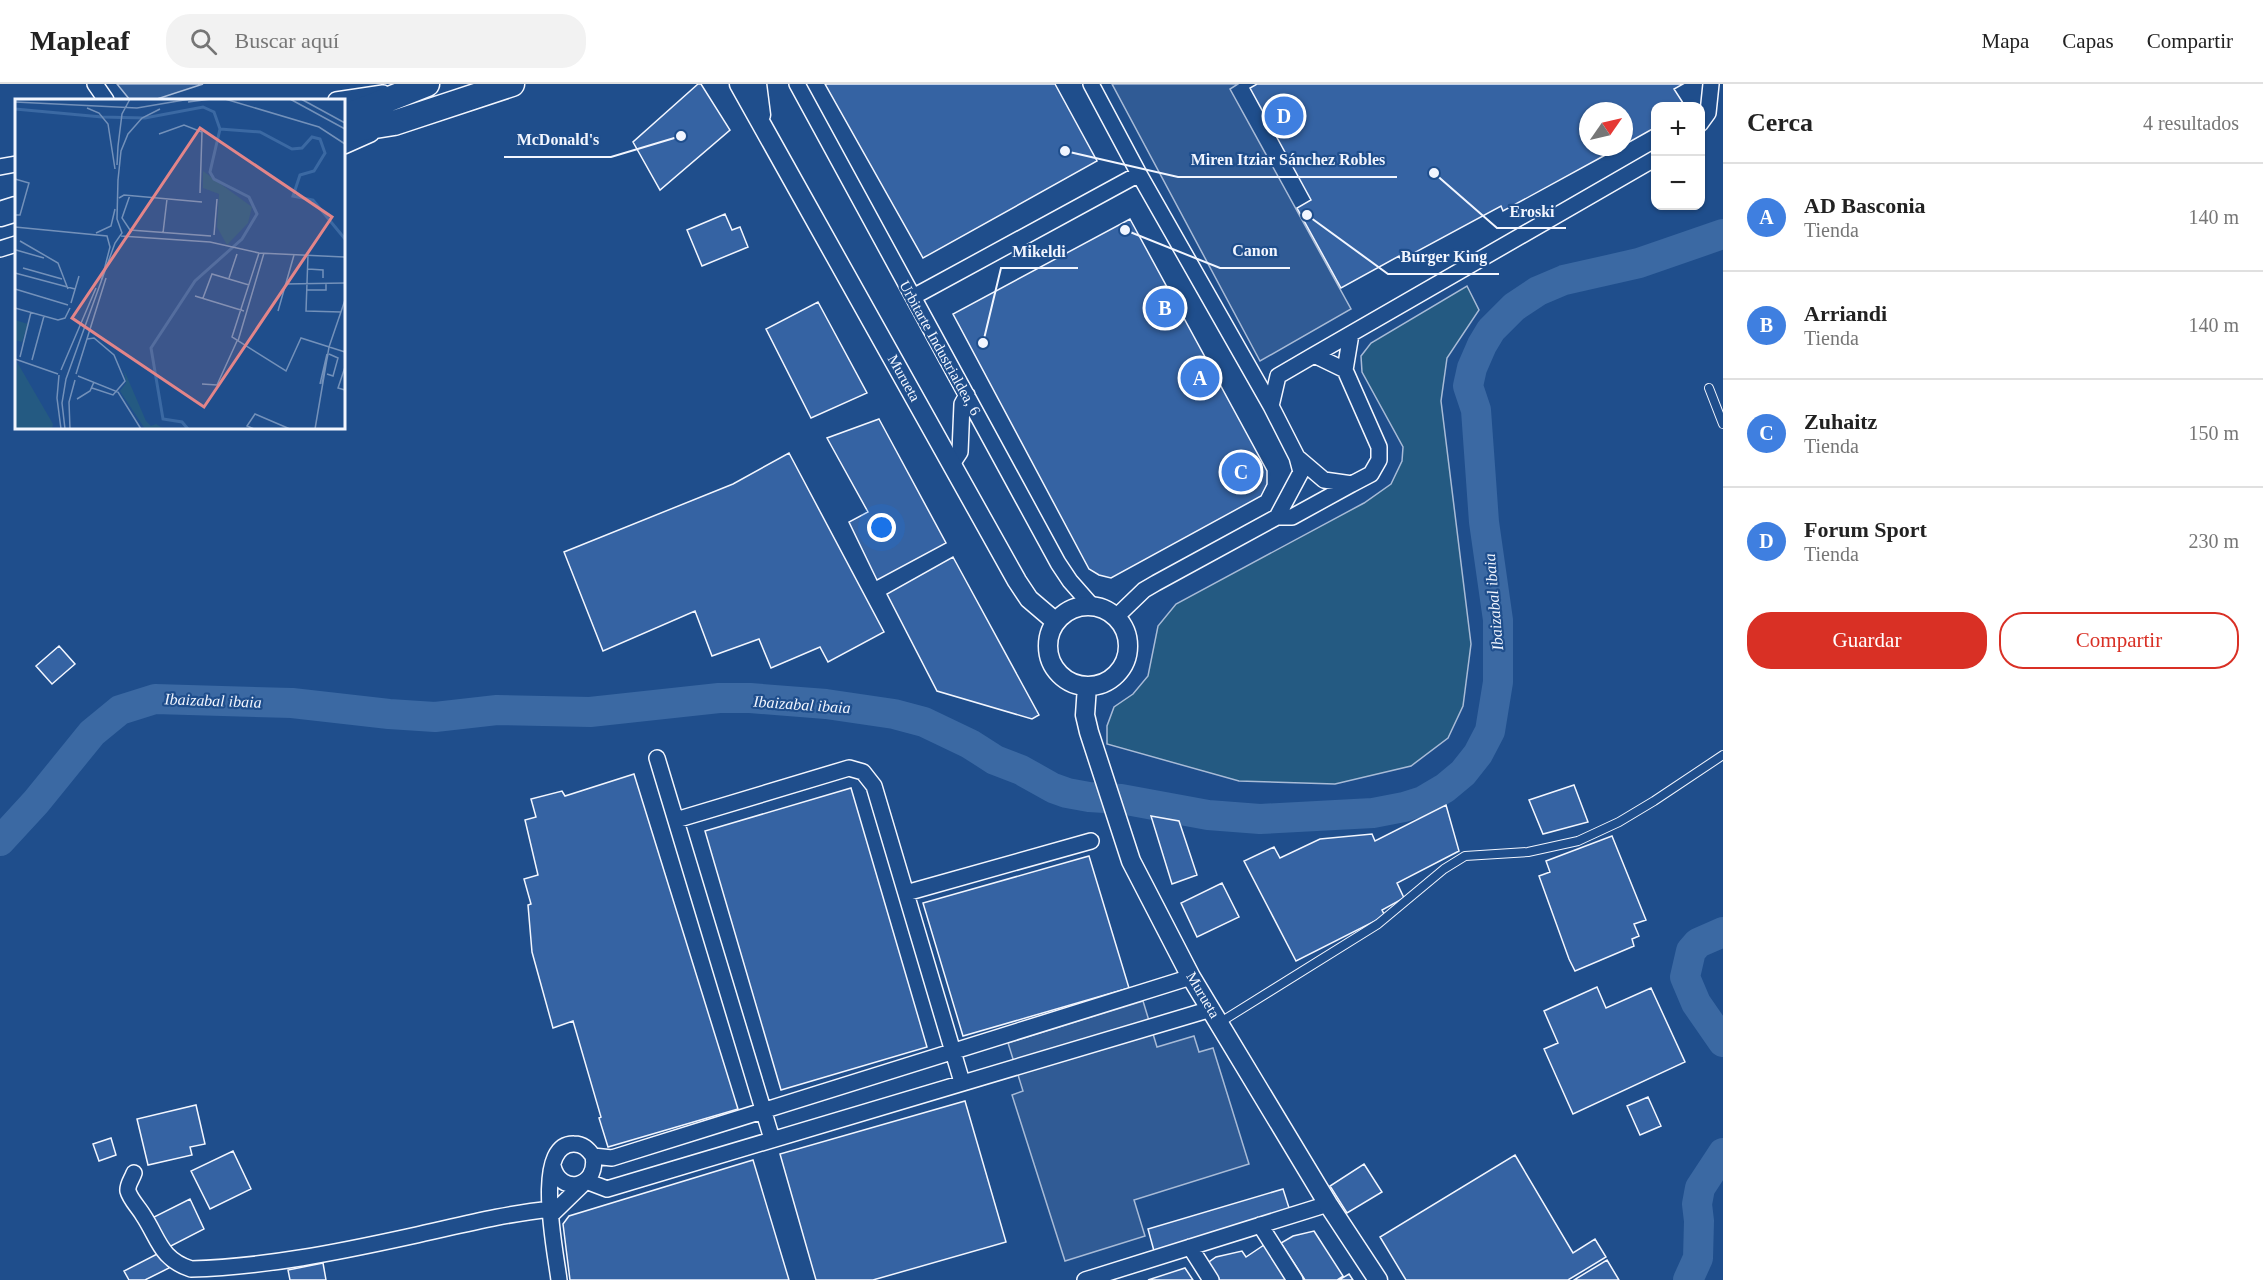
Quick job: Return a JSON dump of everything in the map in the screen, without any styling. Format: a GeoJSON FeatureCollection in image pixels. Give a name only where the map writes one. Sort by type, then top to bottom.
{"type":"FeatureCollection","features":[{"type":"Feature","properties":{"kind":"main road"},"geometry":{"type":"LineString","coordinates":[[345,131],[394,123],[512,84]]}},
{"type":"Feature","properties":{"kind":"main road"},"geometry":{"type":"LineString","coordinates":[[345,117],[422,86]]}},
{"type":"Feature","properties":{"kind":"main road"},"geometry":{"type":"LineString","coordinates":[[0,214],[15,210]]}},
{"type":"Feature","properties":{"kind":"street","name":"Murueta"},"geometry":{"type":"LineString","coordinates":[[739,84],[1017,581],[1029,599],[1056,622]]}},
{"type":"Feature","properties":{"kind":"street","name":"Murueta"},"geometry":{"type":"LineString","coordinates":[[757,84],[763,126]]}},
{"type":"Feature","properties":{"kind":"street","name":"Urbitarte Industrialdea, 6"},"geometry":{"type":"LineString","coordinates":[[797,84],[1058,563],[1092,606]]}},
{"type":"Feature","properties":{"kind":"street"},"geometry":{"type":"LineString","coordinates":[[1091,84],[1297,457],[1301,472],[1277,517]]}},
{"type":"Feature","properties":{"kind":"street"},"geometry":{"type":"LineString","coordinates":[[1705,118],[1708,114],[1711,84]]}},
{"type":"Feature","properties":{"kind":"street"},"geometry":{"type":"LineString","coordinates":[[342,99],[422,86]]}},
{"type":"Feature","properties":{"kind":"street"},"geometry":{"type":"LineString","coordinates":[[345,146],[394,123]]}},
{"type":"Feature","properties":{"kind":"street"},"geometry":{"type":"LineString","coordinates":[[1270,406],[1278,376],[1651,161]]}},
{"type":"Feature","properties":{"kind":"street"},"geometry":{"type":"LineString","coordinates":[[0,167],[15,164]]}},
{"type":"Feature","properties":{"kind":"street"},"geometry":{"type":"LineString","coordinates":[[913,297],[1139,174]]}},
{"type":"Feature","properties":{"kind":"street"},"geometry":{"type":"LineString","coordinates":[[0,249],[15,244]]}},
{"type":"Feature","properties":{"kind":"street"},"geometry":{"type":"LineString","coordinates":[[1345,370],[1351,334]]}},
{"type":"Feature","properties":{"kind":"street"},"geometry":{"type":"LineString","coordinates":[[1116,617],[1144,590],[1277,517],[1292,517],[1371,474],[1379,460],[1379,447],[1345,370],[1331,346]]}},
{"type":"Feature","properties":{"kind":"street"},"geometry":{"type":"LineString","coordinates":[[1314,355],[1345,370]]}},
{"type":"Feature","properties":{"kind":"street"},"geometry":{"type":"LineString","coordinates":[[952,464],[960,452],[962,404],[967,395]]}},
{"type":"Feature","properties":{"kind":"street"},"geometry":{"type":"LineString","coordinates":[[1297,457],[1324,480],[1352,484]]}},
{"type":"Feature","properties":{"kind":"street"},"geometry":{"type":"LineString","coordinates":[[1092,606],[1104,609],[1116,617],[1123,626],[1128,650],[1119,672],[1110,680],[1087,686],[1075,684],[1064,678],[1053,663],[1048,645],[1050,633],[1056,622],[1066,613],[1078,607],[1092,606]]}},
{"type":"Feature","properties":{"kind":"street","name":"Murueta"},"geometry":{"type":"LineString","coordinates":[[1087,686],[1085,714],[1131,861],[1191,977],[1328,1204],[1378,1280]]}},
{"type":"Feature","properties":{"kind":"street"},"geometry":{"type":"LineString","coordinates":[[657,758],[772,1139]]}},
{"type":"Feature","properties":{"kind":"street"},"geometry":{"type":"LineString","coordinates":[[676,820],[849,768],[863,772],[874,786],[962,1082]]}},
{"type":"Feature","properties":{"kind":"street"},"geometry":{"type":"LineString","coordinates":[[906,893],[1091,841]]}},
{"type":"Feature","properties":{"kind":"street"},"geometry":{"type":"LineString","coordinates":[[559,1280],[548,1185],[556,1153],[566,1145],[578,1144],[593,1156],[612,1158],[1191,977]]}},
{"type":"Feature","properties":{"kind":"street"},"geometry":{"type":"LineString","coordinates":[[553,1166],[562,1181],[574,1185],[586,1181],[607,1189],[962,1082],[1215,1016]]}},
{"type":"Feature","properties":{"kind":"street"},"geometry":{"type":"LineString","coordinates":[[134,1173],[128,1192],[146,1218],[157,1242],[179,1265],[191,1269],[300,1258],[517,1213],[551,1212],[586,1181],[594,1170],[593,1156]]}},
{"type":"Feature","properties":{"kind":"street"},"geometry":{"type":"LineString","coordinates":[[1085,1280],[1110,1276],[1190,1247],[1328,1204]]}},
{"type":"Feature","properties":{"kind":"street"},"geometry":{"type":"LineString","coordinates":[[1260,1225],[1295,1280]]}},
{"type":"Feature","properties":{"kind":"street"},"geometry":{"type":"LineString","coordinates":[[1190,1247],[1211,1280]]}},
{"type":"Feature","properties":{"kind":"lane"},"geometry":{"type":"LineString","coordinates":[[1709,388],[1723,424]]}},
{"type":"Feature","properties":{"kind":"lane"},"geometry":{"type":"LineString","coordinates":[[1215,1016],[1378,924],[1444,869],[1465,856],[1528,852],[1578,841],[1619,822],[1723,755]]}},
{"type":"Feature","properties":{"kind":"shaded area"},"geometry":{"type":"Polygon","coordinates":[[[117,84],[203,84],[157,99],[129,99],[117,84]]]}},
{"type":"Feature","properties":{"kind":"shaded area"},"geometry":{"type":"Polygon","coordinates":[[[1112,84],[1238,84],[1230,89],[1351,309],[1260,361],[1112,84]]]}},
{"type":"Feature","properties":{"kind":"shaded area"},"geometry":{"type":"Polygon","coordinates":[[[1467,286],[1479,310],[1447,358],[1441,401],[1471,644],[1463,706],[1448,738],[1411,766],[1335,784],[1239,781],[1107,744],[1107,726],[1114,707],[1133,694],[1148,676],[1158,626],[1176,604],[1364,503],[1391,484],[1402,461],[1403,447],[1362,372],[1361,356],[1371,343],[1467,286]]]}},
{"type":"Feature","properties":{"kind":"shaded area"},"geometry":{"type":"Polygon","coordinates":[[[1143,1001],[1157,1047],[1194,1036],[1199,1052],[1213,1048],[1249,1164],[1134,1200],[1145,1236],[1065,1261],[1012,1095],[1023,1091],[1008,1043],[1143,1001]]]}},
{"type":"Feature","properties":{"kind":"building"},"geometry":{"type":"Polygon","coordinates":[[[698,84],[701,84],[730,130],[660,190],[633,142],[698,84]]]}},
{"type":"Feature","properties":{"kind":"building"},"geometry":{"type":"Polygon","coordinates":[[[825,84],[1055,84],[1097,161],[923,258],[825,84]]]}},
{"type":"Feature","properties":{"kind":"building"},"geometry":{"type":"Polygon","coordinates":[[[1257,84],[1683,84],[1674,89],[1682,102],[1651,102],[1651,130],[1633,140],[1633,102],[1579,102],[1579,156],[1604,156],[1503,211],[1501,206],[1401,260],[1399,256],[1341,288],[1297,208],[1311,200],[1250,88],[1257,84]]]}},
{"type":"Feature","properties":{"kind":"building"},"geometry":{"type":"Polygon","coordinates":[[[725,214],[732,230],[740,227],[748,247],[702,266],[687,230],[725,214]]]}},
{"type":"Feature","properties":{"kind":"building"},"geometry":{"type":"Polygon","coordinates":[[[1130,219],[1267,471],[1267,484],[1261,496],[1111,578],[1089,569],[953,314],[1130,219]]]}},
{"type":"Feature","properties":{"kind":"building"},"geometry":{"type":"Polygon","coordinates":[[[818,302],[867,393],[811,418],[766,329],[818,302]]]}},
{"type":"Feature","properties":{"kind":"building"},"geometry":{"type":"Polygon","coordinates":[[[879,419],[946,543],[877,580],[849,522],[868,512],[827,438],[879,419]]]}},
{"type":"Feature","properties":{"kind":"building"},"geometry":{"type":"Polygon","coordinates":[[[789,453],[884,632],[828,662],[820,647],[771,668],[759,639],[712,656],[695,611],[603,651],[564,552],[733,484],[789,453]]]}},
{"type":"Feature","properties":{"kind":"building"},"geometry":{"type":"Polygon","coordinates":[[[953,557],[1039,715],[1032,719],[937,691],[887,594],[953,557]]]}},
{"type":"Feature","properties":{"kind":"building"},"geometry":{"type":"Polygon","coordinates":[[[59,646],[75,664],[52,684],[36,666],[59,646]]]}},
{"type":"Feature","properties":{"kind":"building"},"geometry":{"type":"Polygon","coordinates":[[[634,774],[738,1109],[608,1147],[573,1021],[553,1028],[532,952],[528,905],[531,904],[524,879],[538,875],[525,820],[536,817],[531,799],[562,791],[565,796],[634,774]]]}},
{"type":"Feature","properties":{"kind":"building"},"geometry":{"type":"Polygon","coordinates":[[[1574,785],[1588,822],[1543,834],[1529,800],[1574,785]]]}},
{"type":"Feature","properties":{"kind":"building"},"geometry":{"type":"Polygon","coordinates":[[[851,788],[927,1047],[781,1090],[705,831],[851,788]]]}},
{"type":"Feature","properties":{"kind":"building"},"geometry":{"type":"Polygon","coordinates":[[[1446,805],[1459,851],[1397,883],[1404,898],[1382,910],[1385,916],[1296,961],[1244,861],[1274,847],[1280,858],[1320,839],[1372,834],[1375,841],[1446,805]]]}},
{"type":"Feature","properties":{"kind":"building"},"geometry":{"type":"Polygon","coordinates":[[[1151,816],[1179,821],[1197,875],[1172,884],[1151,816]]]}},
{"type":"Feature","properties":{"kind":"building"},"geometry":{"type":"Polygon","coordinates":[[[1612,836],[1646,920],[1634,924],[1639,936],[1632,939],[1634,946],[1575,971],[1539,876],[1550,872],[1546,861],[1612,836]]]}},
{"type":"Feature","properties":{"kind":"building"},"geometry":{"type":"Polygon","coordinates":[[[1089,856],[1129,988],[963,1036],[923,903],[1089,856]]]}},
{"type":"Feature","properties":{"kind":"building"},"geometry":{"type":"Polygon","coordinates":[[[1222,883],[1239,917],[1197,937],[1181,903],[1222,883]]]}},
{"type":"Feature","properties":{"kind":"building"},"geometry":{"type":"Polygon","coordinates":[[[1597,987],[1606,1008],[1651,988],[1685,1062],[1573,1114],[1544,1049],[1558,1043],[1544,1011],[1597,987]]]}},
{"type":"Feature","properties":{"kind":"building"},"geometry":{"type":"Polygon","coordinates":[[[1648,1097],[1661,1126],[1640,1135],[1627,1106],[1648,1097]]]}},
{"type":"Feature","properties":{"kind":"building"},"geometry":{"type":"Polygon","coordinates":[[[965,1101],[1006,1242],[873,1280],[816,1280],[780,1154],[965,1101]]]}},
{"type":"Feature","properties":{"kind":"building"},"geometry":{"type":"Polygon","coordinates":[[[196,1105],[205,1144],[190,1147],[192,1155],[148,1165],[137,1119],[196,1105]]]}},
{"type":"Feature","properties":{"kind":"building"},"geometry":{"type":"Polygon","coordinates":[[[111,1138],[116,1155],[99,1161],[93,1144],[111,1138]]]}},
{"type":"Feature","properties":{"kind":"building"},"geometry":{"type":"Polygon","coordinates":[[[233,1151],[251,1189],[210,1209],[191,1171],[233,1151]]]}},
{"type":"Feature","properties":{"kind":"building"},"geometry":{"type":"Polygon","coordinates":[[[1515,1155],[1573,1253],[1595,1239],[1606,1257],[1568,1280],[1406,1280],[1380,1237],[1515,1155]]]}},
{"type":"Feature","properties":{"kind":"building"},"geometry":{"type":"Polygon","coordinates":[[[753,1160],[789,1280],[570,1280],[563,1224],[569,1216],[753,1160]]]}},
{"type":"Feature","properties":{"kind":"building"},"geometry":{"type":"Polygon","coordinates":[[[1364,1164],[1382,1192],[1347,1213],[1330,1186],[1364,1164]]]}},
{"type":"Feature","properties":{"kind":"building"},"geometry":{"type":"Polygon","coordinates":[[[1283,1189],[1290,1211],[1154,1251],[1148,1229],[1283,1189]]]}},
{"type":"Feature","properties":{"kind":"building"},"geometry":{"type":"Polygon","coordinates":[[[190,1199],[204,1229],[167,1248],[152,1218],[190,1199]]]}},
{"type":"Feature","properties":{"kind":"building"},"geometry":{"type":"Polygon","coordinates":[[[1314,1231],[1343,1276],[1337,1280],[1305,1280],[1281,1243],[1293,1236],[1314,1231]]]}},
{"type":"Feature","properties":{"kind":"building"},"geometry":{"type":"Polygon","coordinates":[[[1264,1245],[1286,1280],[1217,1280],[1206,1264],[1216,1257],[1242,1251],[1246,1257],[1264,1245]]]}},
{"type":"Feature","properties":{"kind":"building"},"geometry":{"type":"Polygon","coordinates":[[[161,1252],[169,1268],[145,1280],[129,1280],[124,1271],[161,1252]]]}},
{"type":"Feature","properties":{"kind":"building"},"geometry":{"type":"Polygon","coordinates":[[[1607,1260],[1619,1280],[1574,1280],[1607,1260]]]}},
{"type":"Feature","properties":{"kind":"building"},"geometry":{"type":"Polygon","coordinates":[[[323,1263],[326,1280],[290,1280],[288,1270],[323,1263]]]}},
{"type":"Feature","properties":{"kind":"building"},"geometry":{"type":"Polygon","coordinates":[[[1185,1268],[1193,1280],[1148,1280],[1185,1268]]]}},
{"type":"Feature","properties":{"kind":"building"},"geometry":{"type":"Polygon","coordinates":[[[1349,1274],[1353,1280],[1339,1280],[1349,1274]]]}},
{"type":"Feature","properties":{"kind":"waterway","name":"Ibaizabal ibaia"},"geometry":{"type":"LineString","coordinates":[[0,841],[36,802],[92,733],[120,710],[155,699],[292,703],[435,717],[497,710],[590,712],[719,698],[826,704],[894,714],[924,722],[1053,788],[1089,797],[1121,799],[1208,815],[1260,819],[1373,813],[1423,801],[1445,788],[1463,773],[1478,754],[1490,731],[1498,682],[1498,620],[1484,522],[1476,410],[1468,386],[1472,368],[1482,345],[1491,330],[1514,307],[1538,291],[1564,280],[1639,263],[1723,234]]}},
{"type":"Feature","properties":{"kind":"waterway"},"geometry":{"type":"LineString","coordinates":[[1723,932],[1698,943],[1691,951],[1685,977],[1696,1003],[1723,1042]]}},
{"type":"Feature","properties":{"kind":"waterway"},"geometry":{"type":"LineString","coordinates":[[1688,1280],[1698,1258],[1697,1204],[1700,1188],[1723,1153]]}},
{"type":"Feature","properties":{"kind":"place","name":"Forum Sport"},"geometry":{"type":"Point","coordinates":[1284,116]}},
{"type":"Feature","properties":{"kind":"place","name":"McDonald's"},"geometry":{"type":"Point","coordinates":[681,136]}},
{"type":"Feature","properties":{"kind":"place","name":"Miren Itziar Sánchez Robles"},"geometry":{"type":"Point","coordinates":[1065,151]}},
{"type":"Feature","properties":{"kind":"place","name":"Eroski"},"geometry":{"type":"Point","coordinates":[1434,173]}},
{"type":"Feature","properties":{"kind":"place","name":"Burger King"},"geometry":{"type":"Point","coordinates":[1307,215]}},
{"type":"Feature","properties":{"kind":"place","name":"Canon"},"geometry":{"type":"Point","coordinates":[1125,230]}},
{"type":"Feature","properties":{"kind":"place","name":"Arriandi"},"geometry":{"type":"Point","coordinates":[1165,308]}},
{"type":"Feature","properties":{"kind":"place","name":"Mikeldi"},"geometry":{"type":"Point","coordinates":[983,343]}},
{"type":"Feature","properties":{"kind":"place","name":"AD Basconia"},"geometry":{"type":"Point","coordinates":[1200,378]}},
{"type":"Feature","properties":{"kind":"place","name":"Zuhaitz"},"geometry":{"type":"Point","coordinates":[1241,472]}}]}
